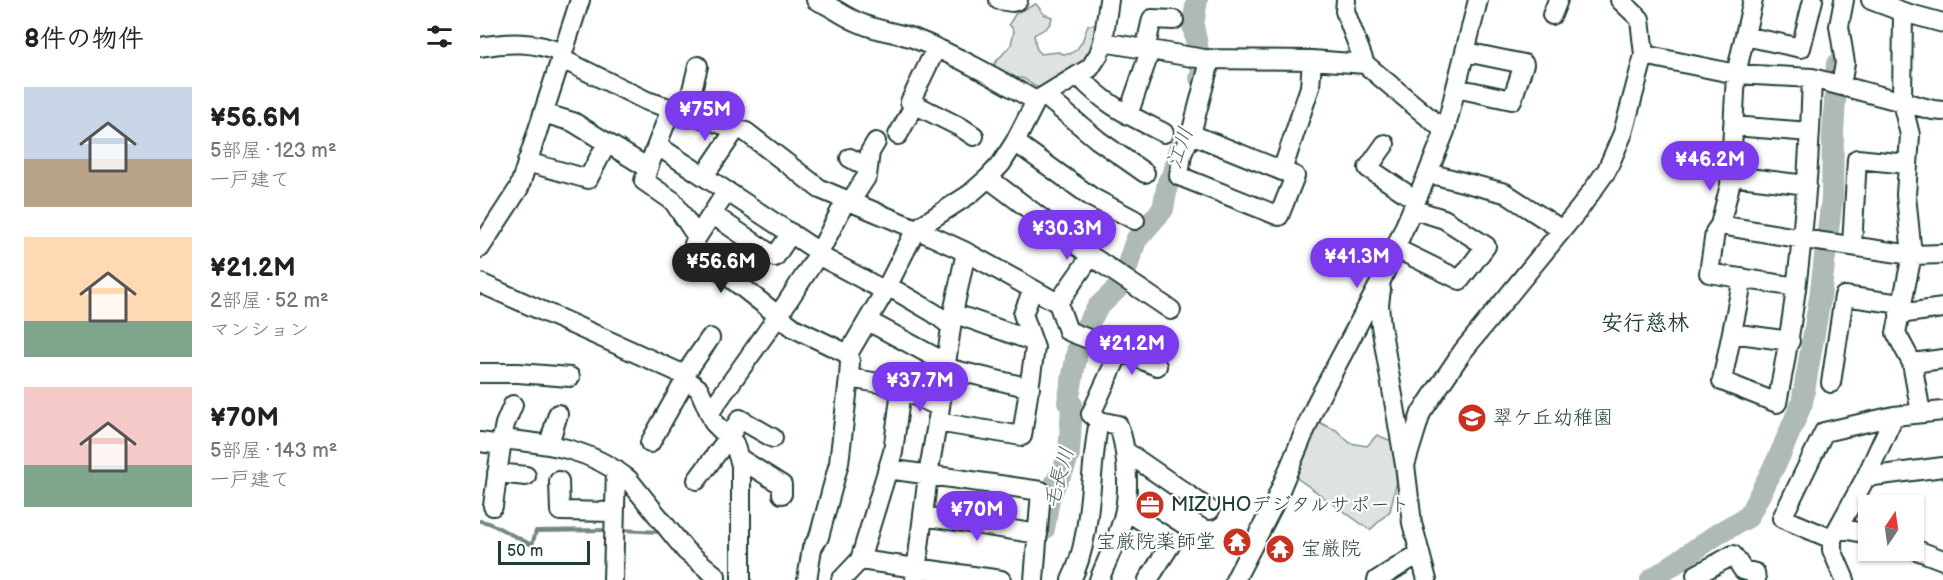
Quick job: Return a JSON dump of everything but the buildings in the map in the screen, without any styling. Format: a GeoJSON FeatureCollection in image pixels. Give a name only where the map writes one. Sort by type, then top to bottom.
{"type":"FeatureCollection","features":[{"type":"Feature","properties":{"kind":"street"},"geometry":{"type":"LineString","coordinates":[[480,248],[519,188],[580,0]]}},
{"type":"Feature","properties":{"kind":"street"},"geometry":{"type":"LineString","coordinates":[[816,0],[830,5],[862,24],[896,32],[936,48],[1041,98],[1145,173]]}},
{"type":"Feature","properties":{"kind":"street"},"geometry":{"type":"LineString","coordinates":[[999,0],[1012,2],[1018,0]]}},
{"type":"Feature","properties":{"kind":"street"},"geometry":{"type":"LineString","coordinates":[[807,580],[812,548],[819,537],[839,463],[849,378],[848,354],[886,289],[916,229],[970,194],[988,178],[1001,164],[1041,98],[1090,68],[1103,42],[1109,0]]}},
{"type":"Feature","properties":{"kind":"street"},"geometry":{"type":"LineString","coordinates":[[1346,0],[1345,11],[1365,64],[1445,130]]}},
{"type":"Feature","properties":{"kind":"street"},"geometry":{"type":"LineString","coordinates":[[1235,580],[1275,502],[1317,402],[1381,281],[1428,173],[1445,130],[1466,52],[1476,0]]}},
{"type":"Feature","properties":{"kind":"street"},"geometry":{"type":"LineString","coordinates":[[1405,465],[1421,413],[1463,351],[1562,230],[1607,170],[1623,134],[1644,55],[1640,19],[1620,0]]}},
{"type":"Feature","properties":{"kind":"street"},"geometry":{"type":"LineString","coordinates":[[1753,0],[1736,74],[1731,176],[1720,225],[1716,232],[1709,273],[1796,287]]}},
{"type":"Feature","properties":{"kind":"street"},"geometry":{"type":"LineString","coordinates":[[1745,36],[1801,48],[1813,0]]}},
{"type":"Feature","properties":{"kind":"street"},"geometry":{"type":"LineString","coordinates":[[1841,85],[1845,63],[1839,26],[1844,0]]}},
{"type":"Feature","properties":{"kind":"street"},"geometry":{"type":"LineString","coordinates":[[1871,0],[1943,23]]}},
{"type":"Feature","properties":{"kind":"street"},"geometry":{"type":"LineString","coordinates":[[1903,12],[1902,102],[1910,135],[1906,195],[1912,255],[1896,333],[1912,363],[1922,413]]}},
{"type":"Feature","properties":{"kind":"street"},"geometry":{"type":"LineString","coordinates":[[1128,115],[1147,50],[1152,19],[1174,20]]}},
{"type":"Feature","properties":{"kind":"street"},"geometry":{"type":"LineString","coordinates":[[1103,42],[1179,57],[1312,60],[1365,64]]}},
{"type":"Feature","properties":{"kind":"street"},"geometry":{"type":"LineString","coordinates":[[480,47],[507,43],[527,44],[553,50],[647,101],[746,132],[820,189],[966,252],[1059,303],[1068,331],[1157,366]]}},
{"type":"Feature","properties":{"kind":"street"},"geometry":{"type":"LineString","coordinates":[[936,48],[910,102],[974,136]]}},
{"type":"Feature","properties":{"kind":"street"},"geometry":{"type":"LineString","coordinates":[[1456,88],[1512,100],[1524,64],[1466,52]]}},
{"type":"Feature","properties":{"kind":"street"},"geometry":{"type":"LineString","coordinates":[[1644,55],[1736,74],[1812,78],[1943,111]]}},
{"type":"Feature","properties":{"kind":"street"},"geometry":{"type":"LineString","coordinates":[[1191,134],[1295,176],[1279,216],[1179,176],[1182,154],[1191,134],[1208,69],[1208,59]]}},
{"type":"Feature","properties":{"kind":"street"},"geometry":{"type":"LineString","coordinates":[[1282,171],[1310,87],[1312,60]]}},
{"type":"Feature","properties":{"kind":"street"},"geometry":{"type":"LineString","coordinates":[[697,237],[673,201],[645,181],[658,146],[679,111],[698,66]]}},
{"type":"Feature","properties":{"kind":"street"},"geometry":{"type":"LineString","coordinates":[[1079,76],[1109,105],[1164,133]]}},
{"type":"Feature","properties":{"kind":"street"},"geometry":{"type":"LineString","coordinates":[[1743,278],[1722,381],[1777,403],[1790,341],[1803,239],[1812,78]]}},
{"type":"Feature","properties":{"kind":"street"},"geometry":{"type":"LineString","coordinates":[[898,135],[915,104]]}},
{"type":"Feature","properties":{"kind":"street"},"geometry":{"type":"LineString","coordinates":[[543,113],[573,122],[648,168]]}},
{"type":"Feature","properties":{"kind":"street"},"geometry":{"type":"LineString","coordinates":[[1733,126],[1810,132]]}},
{"type":"Feature","properties":{"kind":"street"},"geometry":{"type":"LineString","coordinates":[[704,176],[736,129]]}},
{"type":"Feature","properties":{"kind":"street"},"geometry":{"type":"LineString","coordinates":[[710,412],[778,316],[848,201],[867,176],[870,152],[876,142]]}},
{"type":"Feature","properties":{"kind":"street"},"geometry":{"type":"LineString","coordinates":[[1015,142],[1093,198],[1135,220]]}},
{"type":"Feature","properties":{"kind":"street"},"geometry":{"type":"LineString","coordinates":[[527,162],[588,179],[607,143]]}},
{"type":"Feature","properties":{"kind":"street"},"geometry":{"type":"LineString","coordinates":[[1385,144],[1368,168],[1414,205],[1444,219],[1486,246],[1460,280],[1395,248]]}},
{"type":"Feature","properties":{"kind":"street"},"geometry":{"type":"LineString","coordinates":[[658,146],[818,253],[886,289],[952,319],[1032,341]]}},
{"type":"Feature","properties":{"kind":"street"},"geometry":{"type":"LineString","coordinates":[[850,158],[868,168]]}},
{"type":"Feature","properties":{"kind":"street"},"geometry":{"type":"LineString","coordinates":[[1852,245],[1857,159],[1908,164]]}},
{"type":"Feature","properties":{"kind":"street"},"geometry":{"type":"LineString","coordinates":[[1428,173],[1505,193],[1562,230]]}},
{"type":"Feature","properties":{"kind":"street"},"geometry":{"type":"LineString","coordinates":[[1731,176],[1807,185]]}},
{"type":"Feature","properties":{"kind":"street"},"geometry":{"type":"LineString","coordinates":[[988,178],[1091,256],[1171,310]]}},
{"type":"Feature","properties":{"kind":"street"},"geometry":{"type":"LineString","coordinates":[[727,191],[697,237],[694,244],[696,251],[794,328],[848,354]]}},
{"type":"Feature","properties":{"kind":"street"},"geometry":{"type":"LineString","coordinates":[[712,214],[775,257],[791,233]]}},
{"type":"Feature","properties":{"kind":"street"},"geometry":{"type":"LineString","coordinates":[[1720,225],[1912,255],[1943,254]]}},
{"type":"Feature","properties":{"kind":"street"},"geometry":{"type":"LineString","coordinates":[[916,574],[928,475],[952,319],[966,252]]}},
{"type":"Feature","properties":{"kind":"street"},"geometry":{"type":"LineString","coordinates":[[1059,303],[1091,256]]}},
{"type":"Feature","properties":{"kind":"street"},"geometry":{"type":"LineString","coordinates":[[1381,281],[1379,305],[1381,326],[1405,465],[1412,523],[1427,580]]}},
{"type":"Feature","properties":{"kind":"street"},"geometry":{"type":"LineString","coordinates":[[480,284],[676,371],[699,389],[714,423],[734,443],[741,465],[741,580]]}},
{"type":"Feature","properties":{"kind":"street"},"geometry":{"type":"LineString","coordinates":[[849,378],[891,385],[938,414],[1022,436],[1035,348],[1023,314],[1033,289]]}},
{"type":"Feature","properties":{"kind":"street"},"geometry":{"type":"LineString","coordinates":[[1831,383],[1844,296],[1900,309],[1943,308]]}},
{"type":"Feature","properties":{"kind":"street"},"geometry":{"type":"LineString","coordinates":[[868,321],[946,365],[1030,388]]}},
{"type":"Feature","properties":{"kind":"street"},"geometry":{"type":"LineString","coordinates":[[1732,333],[1790,341]]}},
{"type":"Feature","properties":{"kind":"street"},"geometry":{"type":"LineString","coordinates":[[650,443],[685,378],[710,338]]}},
{"type":"Feature","properties":{"kind":"street"},"geometry":{"type":"LineString","coordinates":[[1099,580],[1125,510],[1125,451],[1124,436],[1118,425],[1099,421],[1091,414],[1120,351]]}},
{"type":"Feature","properties":{"kind":"street"},"geometry":{"type":"LineString","coordinates":[[1912,363],[1943,359]]}},
{"type":"Feature","properties":{"kind":"street"},"geometry":{"type":"LineString","coordinates":[[480,373],[570,377]]}},
{"type":"Feature","properties":{"kind":"street"},"geometry":{"type":"LineString","coordinates":[[841,580],[860,560],[893,452],[901,390]]}},
{"type":"Feature","properties":{"kind":"street"},"geometry":{"type":"LineString","coordinates":[[493,506],[501,442],[513,405]]}},
{"type":"Feature","properties":{"kind":"street"},"geometry":{"type":"LineString","coordinates":[[1858,534],[1835,534],[1782,518],[1824,432],[1894,416],[1943,411]]}},
{"type":"Feature","properties":{"kind":"street"},"geometry":{"type":"LineString","coordinates":[[549,444],[558,414]]}},
{"type":"Feature","properties":{"kind":"street"},"geometry":{"type":"LineString","coordinates":[[1845,580],[1832,550],[1835,534],[1866,477],[1894,416]]}},
{"type":"Feature","properties":{"kind":"street"},"geometry":{"type":"LineString","coordinates":[[697,480],[740,419],[773,438]]}},
{"type":"Feature","properties":{"kind":"street"},"geometry":{"type":"LineString","coordinates":[[1071,580],[1076,570],[1085,531],[1099,421]]}},
{"type":"Feature","properties":{"kind":"street"},"geometry":{"type":"LineString","coordinates":[[480,442],[549,444],[579,452],[616,470],[628,479],[686,551],[716,576],[716,580]]}},
{"type":"Feature","properties":{"kind":"street"},"geometry":{"type":"LineString","coordinates":[[1125,451],[1210,510]]}},
{"type":"Feature","properties":{"kind":"street"},"geometry":{"type":"LineString","coordinates":[[739,458],[782,485],[782,494]]}},
{"type":"Feature","properties":{"kind":"street"},"geometry":{"type":"LineString","coordinates":[[1866,477],[1943,466]]}},
{"type":"Feature","properties":{"kind":"street"},"geometry":{"type":"LineString","coordinates":[[888,469],[1041,491],[1034,580]]}},
{"type":"Feature","properties":{"kind":"street"},"geometry":{"type":"LineString","coordinates":[[613,580],[616,470]]}},
{"type":"Feature","properties":{"kind":"street"},"geometry":{"type":"LineString","coordinates":[[497,473],[526,476]]}},
{"type":"Feature","properties":{"kind":"street"},"geometry":{"type":"LineString","coordinates":[[559,481],[560,511],[614,512]]}},
{"type":"Feature","properties":{"kind":"street"},"geometry":{"type":"LineString","coordinates":[[1125,510],[1173,540],[1148,580]]}},
{"type":"Feature","properties":{"kind":"street"},"geometry":{"type":"LineString","coordinates":[[923,516],[1038,534]]}},
{"type":"Feature","properties":{"kind":"street"},"geometry":{"type":"LineString","coordinates":[[1377,580],[1420,553]]}},
{"type":"Feature","properties":{"kind":"street"},"geometry":{"type":"LineString","coordinates":[[1924,553],[1943,560]]}},
{"type":"Feature","properties":{"kind":"street"},"geometry":{"type":"LineString","coordinates":[[1699,580],[1696,575],[1733,555],[1743,570],[1755,573],[1756,580]]}},
{"type":"Feature","properties":{"kind":"street"},"geometry":{"type":"LineString","coordinates":[[860,560],[916,574],[1001,580]]}},
{"type":"Feature","properties":{"kind":"shaded area"},"geometry":{"type":"Polygon","coordinates":[[[1036,4],[1044,14],[1052,17],[1048,26],[1034,35],[1040,54],[1058,52],[1070,54],[1082,42],[1088,25],[1095,25],[1098,30],[1088,62],[1055,82],[1042,87],[1005,75],[994,64],[1011,45],[1014,31],[1009,24],[1016,13],[1036,4]]]}},
{"type":"Feature","properties":{"kind":"shaded area"},"geometry":{"type":"Polygon","coordinates":[[[1318,422],[1336,430],[1350,443],[1367,446],[1377,435],[1394,442],[1397,481],[1390,511],[1370,530],[1294,476],[1318,422]]]}},
{"type":"Feature","properties":{"kind":"waterway","name":"江川"},"geometry":{"type":"LineString","coordinates":[[1197,0],[1193,25],[1202,71],[1200,78]]}},
{"type":"Feature","properties":{"kind":"waterway"},"geometry":{"type":"LineString","coordinates":[[1651,580],[1719,533],[1748,517],[1779,457],[1802,403],[1820,298],[1832,198],[1837,64]]}},
{"type":"Feature","properties":{"kind":"waterway","name":"毛長川"},"geometry":{"type":"LineString","coordinates":[[1044,529],[1049,499],[1069,454],[1072,405],[1068,402],[1080,337],[1098,307],[1121,285],[1136,240],[1163,209],[1168,182],[1172,176],[1179,150]]}},
{"type":"Feature","properties":{"kind":"waterway"},"geometry":{"type":"LineString","coordinates":[[480,521],[489,523],[532,545],[536,531],[611,530]]}},
{"type":"Feature","properties":{"kind":"waterway"},"geometry":{"type":"LineString","coordinates":[[621,530],[661,532]]}},
{"type":"Feature","properties":{"kind":"place","name":"翠ケ丘幼稚園"},"geometry":{"type":"Point","coordinates":[1472,418]}},
{"type":"Feature","properties":{"kind":"place","name":"MIZUHOデジタルサポート"},"geometry":{"type":"Point","coordinates":[1150,505]}},
{"type":"Feature","properties":{"kind":"place","name":"宝厳院薬師堂"},"geometry":{"type":"Point","coordinates":[1237,542]}},
{"type":"Feature","properties":{"kind":"place","name":"宝厳院"},"geometry":{"type":"Point","coordinates":[1280,549]}},
{"type":"Feature","properties":{"kind":"district","name":"安行慈林"},"geometry":{"type":"Point","coordinates":[1645,323]}}]}
